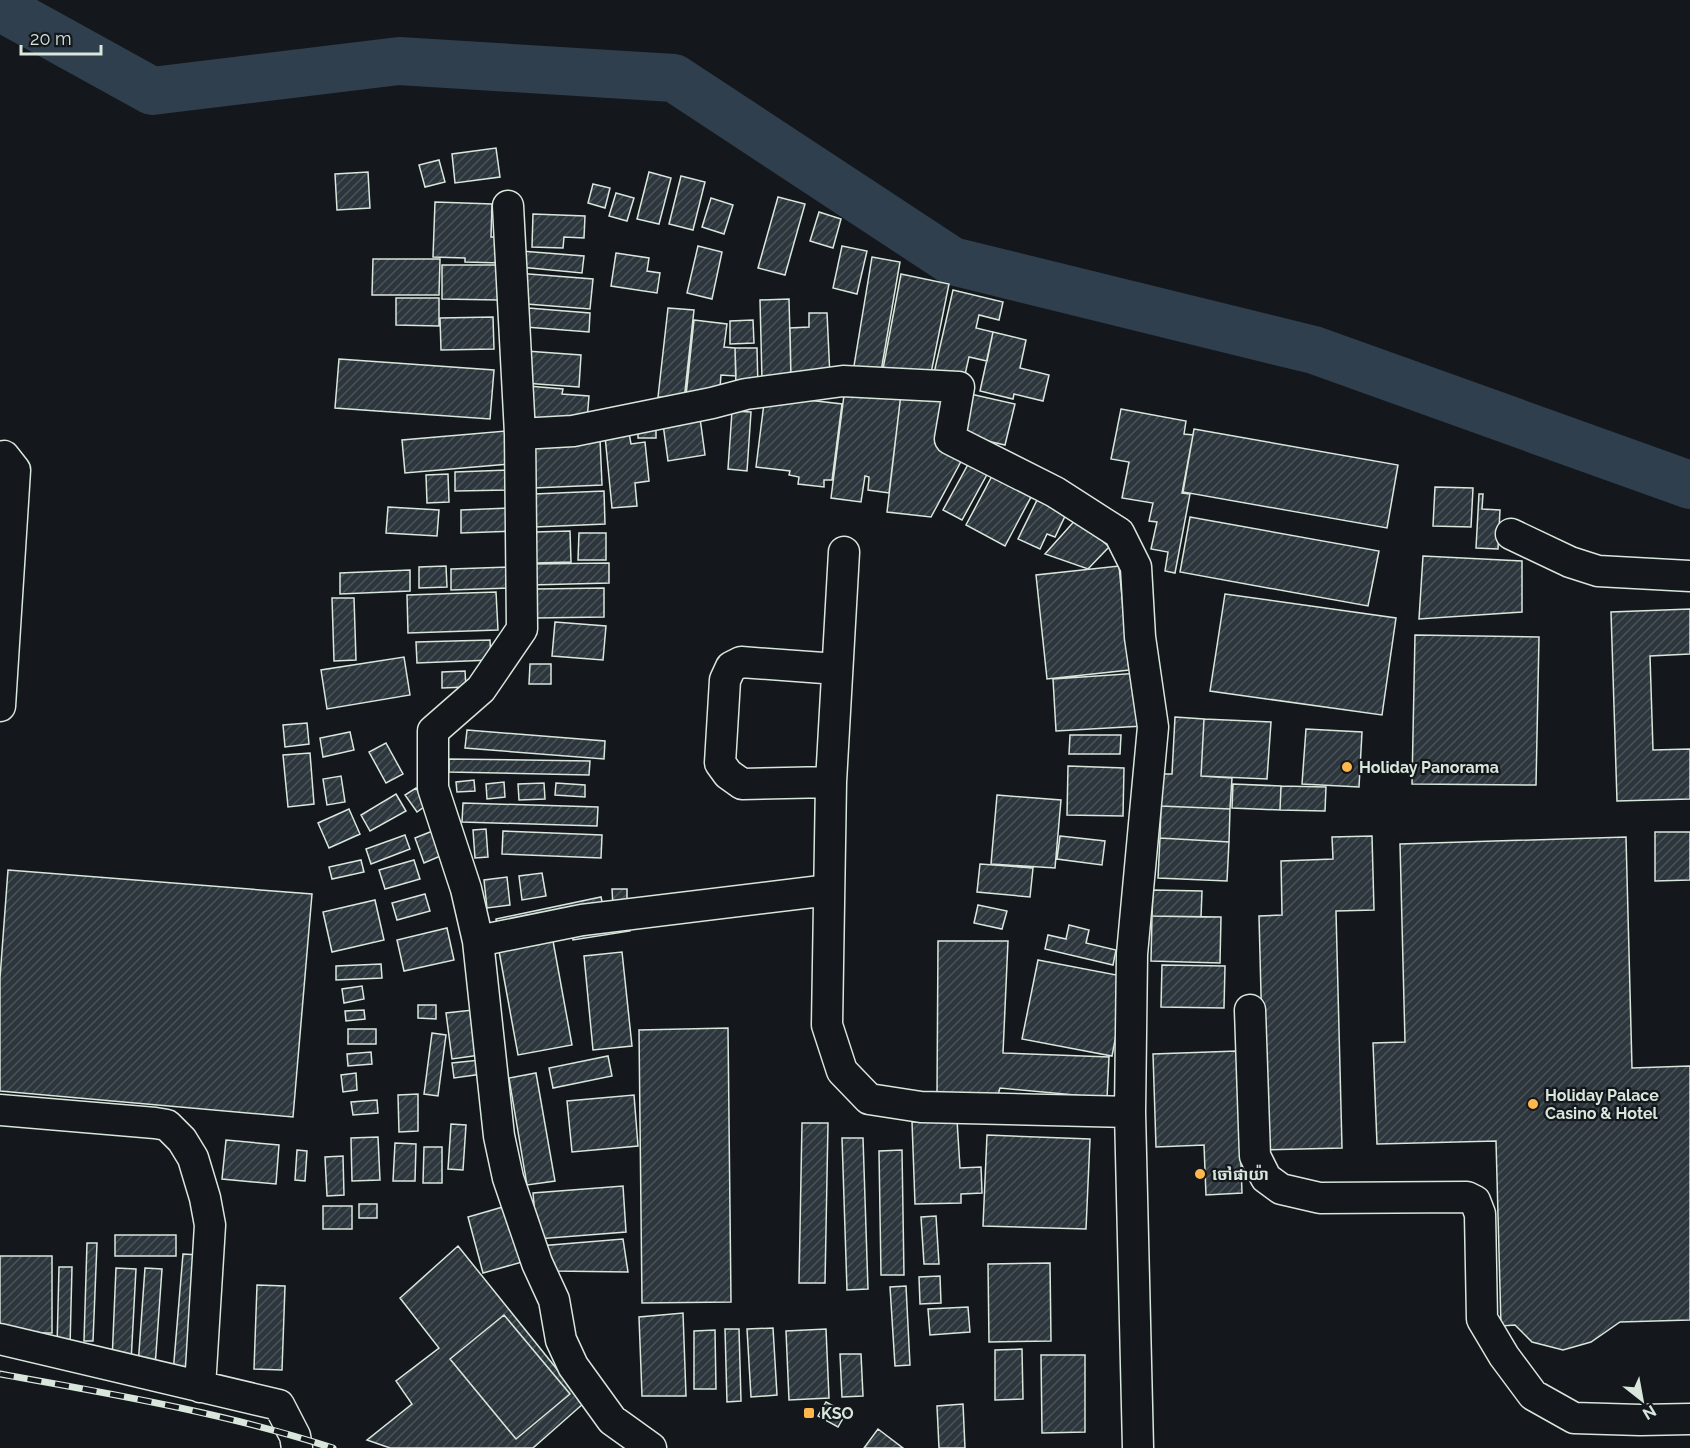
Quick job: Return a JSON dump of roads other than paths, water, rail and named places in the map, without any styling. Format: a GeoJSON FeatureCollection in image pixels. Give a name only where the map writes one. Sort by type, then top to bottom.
{"type":"FeatureCollection","features":[{"type":"Feature","properties":{"kind":"street"},"geometry":{"type":"LineString","coordinates":[[508,206],[520,434],[522,629],[481,689],[433,731],[433,789],[466,889],[478,941],[499,1136],[508,1178],[537,1263],[554,1300],[561,1340],[573,1366],[612,1420],[651,1448]]}},
{"type":"Feature","properties":{"kind":"street"},"geometry":{"type":"LineString","coordinates":[[520,434],[573,431],[712,404],[746,394],[843,381],[959,387],[950,440],[1054,492],[1119,533],[1136,567],[1140,637],[1152,727],[1132,954],[1130,1112],[1138,1448]]}},
{"type":"Feature","properties":{"kind":"street"},"geometry":{"type":"LineString","coordinates":[[0,457],[4,456],[15,470],[0,706]]}},
{"type":"Feature","properties":{"kind":"street"},"geometry":{"type":"LineString","coordinates":[[1511,534],[1570,562],[1598,572],[1690,576]]}},
{"type":"Feature","properties":{"kind":"street"},"geometry":{"type":"LineString","coordinates":[[844,552],[831,782],[827,1025],[842,1071],[869,1099],[921,1107],[1130,1112]]}},
{"type":"Feature","properties":{"kind":"street"},"geometry":{"type":"LineString","coordinates":[[831,782],[742,783],[728,774],[720,763],[725,680],[731,667],[741,662],[837,669]]}},
{"type":"Feature","properties":{"kind":"street"},"geometry":{"type":"LineString","coordinates":[[478,941],[582,920],[829,890]]}},
{"type":"Feature","properties":{"kind":"street"},"geometry":{"type":"LineString","coordinates":[[1250,1010],[1255,1156],[1266,1178],[1281,1190],[1320,1198],[1467,1197],[1474,1202],[1480,1214],[1482,1319],[1504,1356],[1533,1395],[1574,1418],[1690,1419]]}},
{"type":"Feature","properties":{"kind":"street"},"geometry":{"type":"LineString","coordinates":[[0,1110],[155,1123],[167,1125],[182,1140],[193,1158],[210,1225],[200,1387]]}},
{"type":"Feature","properties":{"kind":"street"},"geometry":{"type":"LineString","coordinates":[[0,1340],[279,1405],[295,1436],[297,1448]]}},
{"type":"Feature","properties":{"kind":"waterway"},"geometry":{"type":"LineString","coordinates":[[0,7],[152,91],[399,61],[674,78],[952,261],[1314,350],[1690,485]]}},
{"type":"Feature","properties":{"kind":"railway"},"geometry":{"type":"LineString","coordinates":[[0,1374],[210,1414],[333,1448]]}},
{"type":"Feature","properties":{"kind":"place","name":"Holiday Panorama"},"geometry":{"type":"Point","coordinates":[1347,767]}},
{"type":"Feature","properties":{"kind":"place","name":"Holiday Palace Casino & Hotel"},"geometry":{"type":"Point","coordinates":[1533,1104]}},
{"type":"Feature","properties":{"kind":"place","name":"ចៅផាយ៉ា"},"geometry":{"type":"Point","coordinates":[1200,1174]}},
{"type":"Feature","properties":{"kind":"place","name":"KSO"},"geometry":{"type":"Point","coordinates":[809,1413]}}]}
